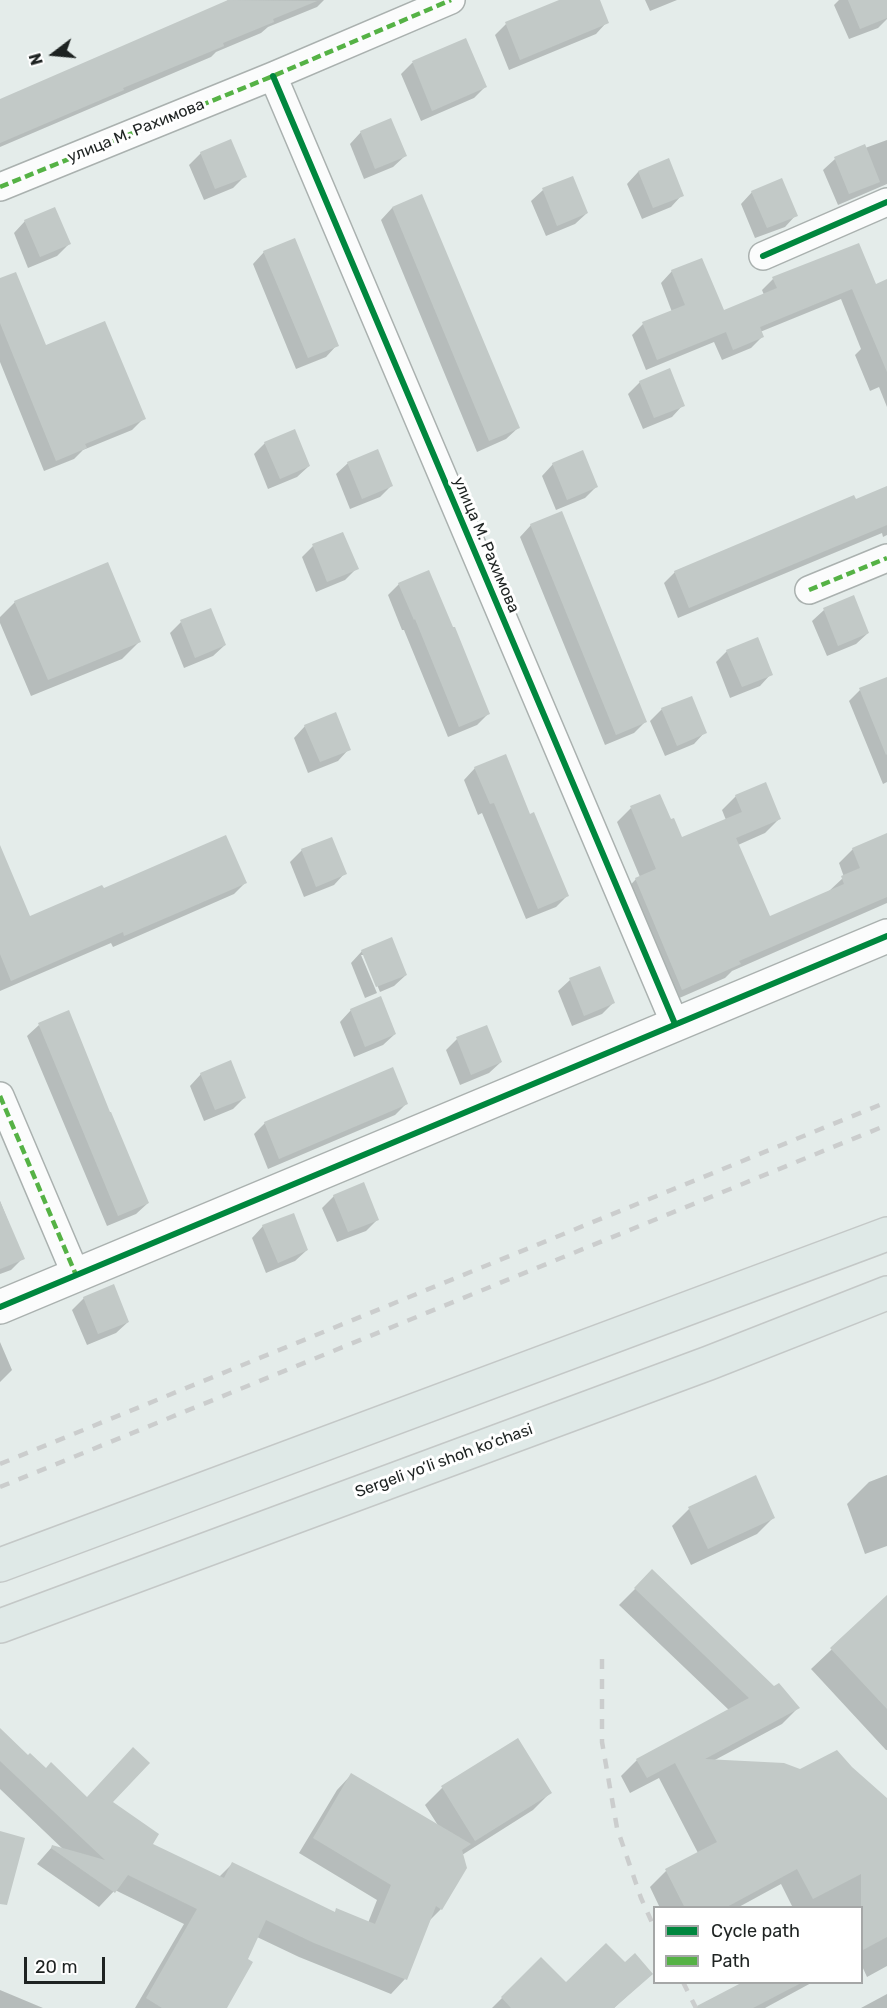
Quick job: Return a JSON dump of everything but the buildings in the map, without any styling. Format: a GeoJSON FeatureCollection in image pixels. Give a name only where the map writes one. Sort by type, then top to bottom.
{"type":"FeatureCollection","features":[{"type":"Feature","properties":{"kind":"main road"},"geometry":{"type":"LineString","coordinates":[[0,1565],[887,1234]]}},
{"type":"Feature","properties":{"kind":"main road","name":"Sergeli yo‘li shoh ko‘chasi"},"geometry":{"type":"LineString","coordinates":[[0,1626],[698,1367],[887,1293]]}},
{"type":"Feature","properties":{"kind":"street","name":"улица М. Рахимова"},"geometry":{"type":"LineString","coordinates":[[0,187],[273,76],[451,0]]}},
{"type":"Feature","properties":{"kind":"street","name":"улица М. Рахимова"},"geometry":{"type":"LineString","coordinates":[[273,76],[675,1024]]}},
{"type":"Feature","properties":{"kind":"street"},"geometry":{"type":"LineString","coordinates":[[763,256],[887,202]]}},
{"type":"Feature","properties":{"kind":"street"},"geometry":{"type":"LineString","coordinates":[[809,590],[887,558]]}},
{"type":"Feature","properties":{"kind":"street"},"geometry":{"type":"LineString","coordinates":[[0,1307],[887,936]]}},
{"type":"Feature","properties":{"kind":"street"},"geometry":{"type":"LineString","coordinates":[[0,1096],[76,1275]]}},
{"type":"Feature","properties":{"kind":"railway"},"geometry":{"type":"LineString","coordinates":[[0,1464],[887,1102]]}},
{"type":"Feature","properties":{"kind":"railway"},"geometry":{"type":"LineString","coordinates":[[0,1487],[887,1125]]}},
{"type":"Feature","properties":{"kind":"railway"},"geometry":{"type":"LineString","coordinates":[[602,1659],[602,1742],[617,1828],[641,1898],[653,1925]]}},
{"type":"Feature","properties":{"kind":"railway"},"geometry":{"type":"LineString","coordinates":[[684,1984],[696,2008]]}},
{"type":"Feature","properties":{"kind":"marked path"},"geometry":{"type":"LineString","coordinates":[[0,187],[273,76],[451,0]]}},
{"type":"Feature","properties":{"kind":"marked path"},"geometry":{"type":"LineString","coordinates":[[809,590],[887,558]]}},
{"type":"Feature","properties":{"kind":"marked path"},"geometry":{"type":"LineString","coordinates":[[0,1096],[76,1275]]}},
{"type":"Feature","properties":{"kind":"cycle path"},"geometry":{"type":"LineString","coordinates":[[273,76],[675,1024]]}},
{"type":"Feature","properties":{"kind":"cycle path"},"geometry":{"type":"LineString","coordinates":[[763,256],[887,202]]}},
{"type":"Feature","properties":{"kind":"cycle path"},"geometry":{"type":"LineString","coordinates":[[0,1307],[887,936]]}}]}
